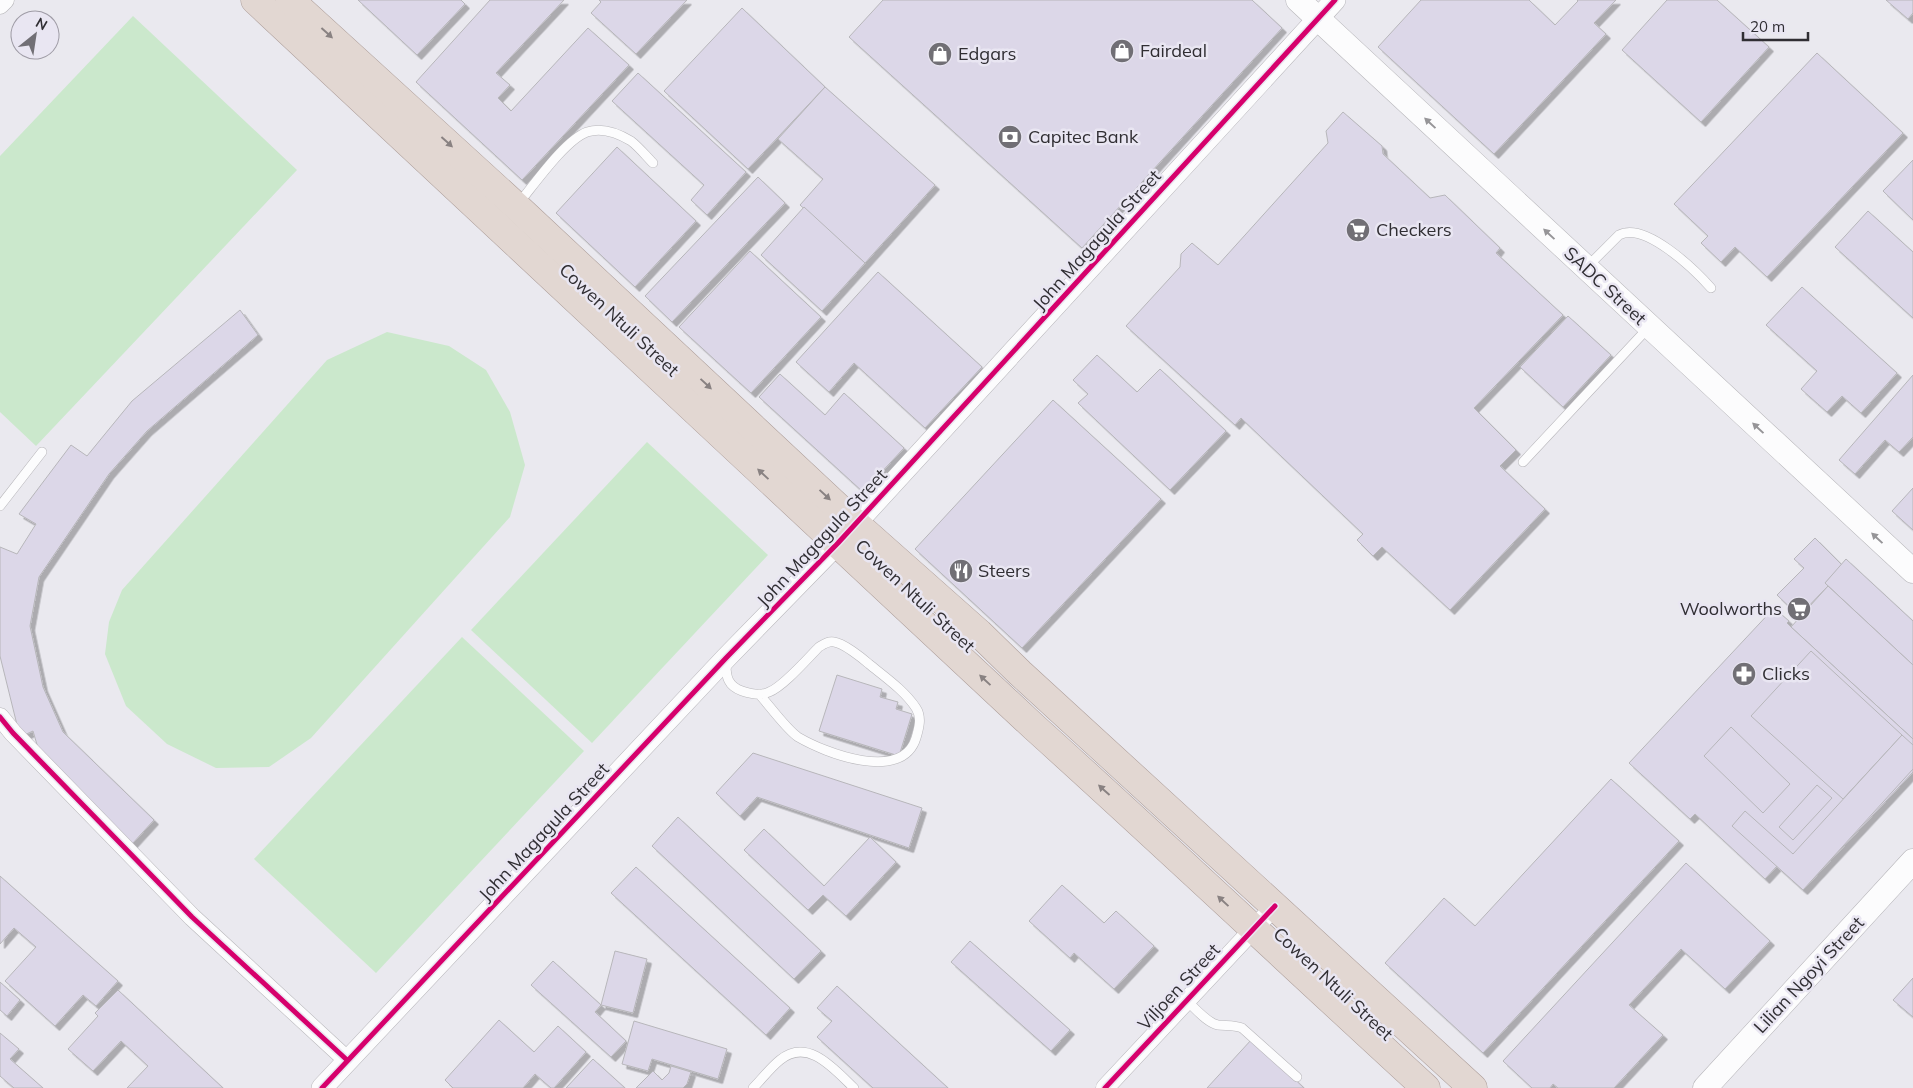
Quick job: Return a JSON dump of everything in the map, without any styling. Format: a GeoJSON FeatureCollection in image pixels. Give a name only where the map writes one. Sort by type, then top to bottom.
{"type":"FeatureCollection","features":[{"type":"Feature","properties":{"kind":"highway","name":"Cowen Ntuli Street"},"geometry":{"type":"LineString","coordinates":[[255,0],[846,534],[979,633],[1020,673],[1473,1088]]}},
{"type":"Feature","properties":{"kind":"highway","name":"Cowen Ntuli Street"},"geometry":{"type":"LineString","coordinates":[[290,0],[516,206],[846,534],[1034,727],[1148,829],[1426,1088]]}},
{"type":"Feature","properties":{"kind":"main road","name":"SADC Street"},"geometry":{"type":"LineString","coordinates":[[1298,0],[1913,571]]}},
{"type":"Feature","properties":{"kind":"main road","name":"Lilian Ngoyi Street"},"geometry":{"type":"LineString","coordinates":[[1704,1088],[1913,861]]}},
{"type":"Feature","properties":{"kind":"street"},"geometry":{"type":"LineString","coordinates":[[0,5],[5,0]]}},
{"type":"Feature","properties":{"kind":"street","name":"John Magagula Street"},"geometry":{"type":"LineString","coordinates":[[322,1088],[726,658],[846,534],[1335,0]]}},
{"type":"Feature","properties":{"kind":"street"},"geometry":{"type":"LineString","coordinates":[[0,717],[13,733],[192,917],[347,1060]]}},
{"type":"Feature","properties":{"kind":"street","name":"Viljoen Street"},"geometry":{"type":"LineString","coordinates":[[1105,1088],[1275,906]]}},
{"type":"Feature","properties":{"kind":"lane"},"geometry":{"type":"LineString","coordinates":[[516,206],[562,151],[585,132],[595,130],[617,134],[632,142],[653,163]]}},
{"type":"Feature","properties":{"kind":"lane"},"geometry":{"type":"LineString","coordinates":[[1586,268],[1619,235],[1625,232],[1633,232],[1669,250],[1691,266],[1712,288]]}},
{"type":"Feature","properties":{"kind":"lane"},"geometry":{"type":"LineString","coordinates":[[1523,462],[1649,327]]}},
{"type":"Feature","properties":{"kind":"lane"},"geometry":{"type":"LineString","coordinates":[[0,506],[42,452]]}},
{"type":"Feature","properties":{"kind":"lane"},"geometry":{"type":"LineString","coordinates":[[726,658],[726,677],[729,682],[737,689],[760,694],[771,692],[819,647],[828,642],[835,642],[861,657],[906,696],[916,708],[919,715],[919,724],[912,747],[901,757],[875,762],[855,759],[796,736],[760,694]]}},
{"type":"Feature","properties":{"kind":"lane"},"geometry":{"type":"LineString","coordinates":[[1186,1000],[1210,1022],[1217,1025],[1242,1028],[1297,1077]]}},
{"type":"Feature","properties":{"kind":"lane"},"geometry":{"type":"LineString","coordinates":[[753,1088],[780,1059],[796,1051],[812,1053],[830,1065],[854,1088]]}},
{"type":"Feature","properties":{"kind":"green space"},"geometry":{"type":"Polygon","coordinates":[[[133,16],[297,170],[36,446],[0,412],[0,156],[133,16]]]}},
{"type":"Feature","properties":{"kind":"green space"},"geometry":{"type":"Polygon","coordinates":[[[387,332],[449,346],[486,370],[510,412],[525,465],[510,517],[311,738],[269,767],[216,768],[167,744],[126,706],[105,654],[109,622],[122,590],[327,360],[387,332]]]}},
{"type":"Feature","properties":{"kind":"green space"},"geometry":{"type":"Polygon","coordinates":[[[647,442],[768,555],[592,743],[471,630],[647,442]]]}},
{"type":"Feature","properties":{"kind":"green space"},"geometry":{"type":"Polygon","coordinates":[[[462,637],[584,751],[376,973],[254,859],[462,637]]]}},
{"type":"Feature","properties":{"kind":"building"},"geometry":{"type":"Polygon","coordinates":[[[358,0],[461,0],[465,4],[417,55],[358,0]]]}},
{"type":"Feature","properties":{"kind":"building"},"geometry":{"type":"Polygon","coordinates":[[[490,0],[564,0],[496,73],[510,85],[498,98],[511,111],[588,28],[629,65],[522,180],[416,82],[490,0]]]}},
{"type":"Feature","properties":{"kind":"building"},"geometry":{"type":"Polygon","coordinates":[[[599,0],[687,0],[636,54],[591,13],[601,2],[599,0]]]}},
{"type":"Feature","properties":{"kind":"building"},"geometry":{"type":"Polygon","coordinates":[[[883,0],[1252,0],[1282,28],[1082,248],[849,37],[883,0]]]}},
{"type":"Feature","properties":{"kind":"building"},"geometry":{"type":"Polygon","coordinates":[[[1421,0],[1529,0],[1555,25],[1577,0],[1616,0],[1594,23],[1606,34],[1494,154],[1378,47],[1421,0]]]}},
{"type":"Feature","properties":{"kind":"building"},"geometry":{"type":"Polygon","coordinates":[[[1667,0],[1717,0],[1769,47],[1701,122],[1622,50],[1667,0]]]}},
{"type":"Feature","properties":{"kind":"building"},"geometry":{"type":"Polygon","coordinates":[[[1886,0],[1913,0],[1913,13],[1908,19],[1886,0]]]}},
{"type":"Feature","properties":{"kind":"building"},"geometry":{"type":"Polygon","coordinates":[[[742,8],[825,87],[748,169],[664,91],[742,8]]]}},
{"type":"Feature","properties":{"kind":"building"},"geometry":{"type":"Polygon","coordinates":[[[1817,53],[1903,133],[1767,277],[1735,247],[1721,262],[1701,243],[1708,236],[1674,204],[1817,53]]]}},
{"type":"Feature","properties":{"kind":"building"},"geometry":{"type":"Polygon","coordinates":[[[638,73],[746,172],[707,215],[691,200],[704,185],[612,101],[638,73]]]}},
{"type":"Feature","properties":{"kind":"building"},"geometry":{"type":"Polygon","coordinates":[[[825,87],[935,185],[865,263],[800,205],[823,179],[778,139],[825,87]]]}},
{"type":"Feature","properties":{"kind":"building"},"geometry":{"type":"Polygon","coordinates":[[[1343,112],[1382,146],[1383,154],[1430,198],[1445,195],[1500,248],[1496,253],[1563,315],[1474,408],[1516,450],[1500,466],[1545,509],[1450,610],[1382,547],[1373,556],[1357,540],[1363,534],[1241,418],[1235,425],[1126,326],[1180,267],[1181,254],[1192,243],[1218,265],[1328,143],[1326,131],[1343,112]]]}},
{"type":"Feature","properties":{"kind":"building"},"geometry":{"type":"Polygon","coordinates":[[[617,147],[696,221],[635,287],[556,213],[617,147]]]}},
{"type":"Feature","properties":{"kind":"building"},"geometry":{"type":"Polygon","coordinates":[[[1913,160],[1913,220],[1883,191],[1913,160]]]}},
{"type":"Feature","properties":{"kind":"building"},"geometry":{"type":"Polygon","coordinates":[[[758,177],[785,203],[672,322],[645,296],[758,177]]]}},
{"type":"Feature","properties":{"kind":"building"},"geometry":{"type":"Polygon","coordinates":[[[804,207],[865,263],[822,311],[761,255],[804,207]]]}},
{"type":"Feature","properties":{"kind":"building"},"geometry":{"type":"Polygon","coordinates":[[[1868,211],[1913,252],[1913,318],[1835,247],[1868,211]]]}},
{"type":"Feature","properties":{"kind":"building"},"geometry":{"type":"Polygon","coordinates":[[[750,251],[821,317],[751,393],[679,327],[750,251]]]}},
{"type":"Feature","properties":{"kind":"building"},"geometry":{"type":"Polygon","coordinates":[[[878,272],[982,367],[925,428],[854,363],[829,392],[796,362],[878,272]]]}},
{"type":"Feature","properties":{"kind":"building"},"geometry":{"type":"Polygon","coordinates":[[[1802,287],[1897,373],[1861,413],[1842,396],[1827,412],[1801,389],[1817,371],[1766,325],[1802,287]]]}},
{"type":"Feature","properties":{"kind":"building"},"geometry":{"type":"Polygon","coordinates":[[[240,310],[258,335],[147,431],[109,474],[39,577],[30,626],[43,687],[63,732],[154,820],[132,844],[38,748],[33,731],[20,737],[0,656],[0,547],[17,554],[36,524],[19,514],[71,445],[87,456],[132,401],[240,310]]]}},
{"type":"Feature","properties":{"kind":"building"},"geometry":{"type":"Polygon","coordinates":[[[1568,316],[1611,355],[1563,407],[1520,367],[1568,316]]]}},
{"type":"Feature","properties":{"kind":"building"},"geometry":{"type":"Polygon","coordinates":[[[1097,355],[1137,392],[1160,369],[1226,431],[1170,490],[1078,403],[1088,394],[1073,380],[1097,355]]]}},
{"type":"Feature","properties":{"kind":"building"},"geometry":{"type":"Polygon","coordinates":[[[780,374],[825,415],[844,393],[904,448],[863,492],[759,397],[780,374]]]}},
{"type":"Feature","properties":{"kind":"building"},"geometry":{"type":"Polygon","coordinates":[[[1913,375],[1913,437],[1899,452],[1885,440],[1855,474],[1839,460],[1913,375]]]}},
{"type":"Feature","properties":{"kind":"building"},"geometry":{"type":"Polygon","coordinates":[[[1053,400],[1161,499],[1022,648],[915,549],[1053,400]]]}},
{"type":"Feature","properties":{"kind":"building"},"geometry":{"type":"Polygon","coordinates":[[[1913,488],[1913,530],[1892,511],[1913,488]]]}},
{"type":"Feature","properties":{"kind":"building"},"geometry":{"type":"Polygon","coordinates":[[[1815,538],[1842,565],[1825,583],[1828,586],[1799,616],[1777,595],[1804,568],[1794,559],[1815,538]]]}},
{"type":"Feature","properties":{"kind":"building"},"geometry":{"type":"Polygon","coordinates":[[[1846,559],[1913,621],[1913,665],[1825,583],[1846,559]]]}},
{"type":"Feature","properties":{"kind":"building"},"geometry":{"type":"Polygon","coordinates":[[[1828,586],[1913,665],[1913,739],[1791,627],[1828,586]]]}},
{"type":"Feature","properties":{"kind":"building"},"geometry":{"type":"Polygon","coordinates":[[[1774,608],[1789,621],[1787,623],[1791,627],[1913,739],[1913,772],[1803,890],[1777,866],[1765,879],[1695,814],[1690,819],[1629,763],[1774,608]]]}},
{"type":"Feature","properties":{"kind":"building"},"geometry":{"type":"Polygon","coordinates":[[[1811,651],[1902,735],[1843,799],[1751,716],[1811,651]]]}},
{"type":"Feature","properties":{"kind":"building"},"geometry":{"type":"Polygon","coordinates":[[[837,675],[882,689],[880,697],[898,702],[896,709],[912,714],[899,756],[819,731],[837,675]]]}},
{"type":"Feature","properties":{"kind":"building"},"geometry":{"type":"Polygon","coordinates":[[[1731,727],[1790,784],[1763,813],[1704,756],[1731,727]]]}},
{"type":"Feature","properties":{"kind":"building"},"geometry":{"type":"Polygon","coordinates":[[[1902,735],[1913,745],[1913,769],[1803,890],[1732,826],[1745,811],[1793,854],[1902,735]]]}},
{"type":"Feature","properties":{"kind":"building"},"geometry":{"type":"Polygon","coordinates":[[[753,753],[922,808],[909,848],[757,797],[740,816],[716,793],[753,753]]]}},
{"type":"Feature","properties":{"kind":"building"},"geometry":{"type":"Polygon","coordinates":[[[1611,779],[1679,841],[1483,1053],[1385,963],[1444,898],[1475,926],[1611,779]]]}},
{"type":"Feature","properties":{"kind":"building"},"geometry":{"type":"Polygon","coordinates":[[[1817,785],[1832,798],[1793,840],[1779,827],[1817,785]]]}},
{"type":"Feature","properties":{"kind":"building"},"geometry":{"type":"Polygon","coordinates":[[[678,817],[821,951],[794,979],[652,846],[678,817]]]}},
{"type":"Feature","properties":{"kind":"building"},"geometry":{"type":"Polygon","coordinates":[[[764,829],[824,886],[870,837],[896,862],[846,916],[823,895],[808,910],[744,850],[764,829]]]}},
{"type":"Feature","properties":{"kind":"building"},"geometry":{"type":"Polygon","coordinates":[[[1686,863],[1770,941],[1725,989],[1681,949],[1629,1005],[1663,1035],[1614,1088],[1558,1088],[1553,1084],[1550,1088],[1532,1088],[1503,1061],[1686,863]]]}},
{"type":"Feature","properties":{"kind":"building"},"geometry":{"type":"Polygon","coordinates":[[[636,867],[790,1008],[766,1035],[611,893],[636,867]]]}},
{"type":"Feature","properties":{"kind":"building"},"geometry":{"type":"Polygon","coordinates":[[[0,876],[118,981],[96,1006],[83,995],[55,1026],[5,981],[36,947],[14,928],[0,944],[0,876]]]}},
{"type":"Feature","properties":{"kind":"building"},"geometry":{"type":"Polygon","coordinates":[[[1062,885],[1104,923],[1116,911],[1154,946],[1114,989],[1074,953],[1070,958],[1029,921],[1062,885]]]}},
{"type":"Feature","properties":{"kind":"building"},"geometry":{"type":"Polygon","coordinates":[[[970,941],[1070,1030],[1051,1051],[951,962],[970,941]]]}},
{"type":"Feature","properties":{"kind":"building"},"geometry":{"type":"Polygon","coordinates":[[[615,951],[647,959],[633,1013],[601,1005],[615,951]]]}},
{"type":"Feature","properties":{"kind":"building"},"geometry":{"type":"Polygon","coordinates":[[[553,961],[601,1005],[595,1012],[626,1041],[611,1057],[531,985],[553,961]]]}},
{"type":"Feature","properties":{"kind":"building"},"geometry":{"type":"Polygon","coordinates":[[[1913,978],[1913,1017],[1893,1000],[1913,978]]]}},
{"type":"Feature","properties":{"kind":"building"},"geometry":{"type":"Polygon","coordinates":[[[0,982],[20,1000],[7,1016],[0,1010],[0,982]]]}},
{"type":"Feature","properties":{"kind":"building"},"geometry":{"type":"Polygon","coordinates":[[[837,986],[948,1088],[873,1088],[817,1037],[832,1021],[817,1008],[837,986]]]}},
{"type":"Feature","properties":{"kind":"building"},"geometry":{"type":"Polygon","coordinates":[[[118,990],[223,1088],[127,1088],[148,1066],[121,1041],[93,1071],[68,1049],[98,1016],[95,1013],[118,990]]]}},
{"type":"Feature","properties":{"kind":"building"},"geometry":{"type":"Polygon","coordinates":[[[499,1020],[534,1052],[558,1026],[586,1052],[554,1088],[551,1088],[535,1074],[523,1088],[453,1088],[445,1080],[499,1020]]]}},
{"type":"Feature","properties":{"kind":"building"},"geometry":{"type":"Polygon","coordinates":[[[634,1021],[727,1049],[718,1079],[652,1059],[648,1071],[622,1064],[634,1021]]]}},
{"type":"Feature","properties":{"kind":"building"},"geometry":{"type":"Polygon","coordinates":[[[0,1033],[19,1049],[10,1059],[43,1088],[14,1088],[0,1076],[0,1033]]]}},
{"type":"Feature","properties":{"kind":"building"},"geometry":{"type":"Polygon","coordinates":[[[1252,1039],[1304,1088],[1207,1088],[1252,1039]]]}},
{"type":"Feature","properties":{"kind":"building"},"geometry":{"type":"Polygon","coordinates":[[[593,1059],[625,1088],[566,1088],[593,1059]]]}},
{"type":"Feature","properties":{"kind":"building"},"geometry":{"type":"Polygon","coordinates":[[[671,1066],[691,1072],[687,1084],[683,1088],[636,1088],[653,1071],[662,1080],[669,1073],[671,1066]]]}},
{"type":"Feature","properties":{"kind":"cycle path"},"geometry":{"type":"LineString","coordinates":[[322,1088],[726,658],[838,543],[1335,0]]}},
{"type":"Feature","properties":{"kind":"cycle path"},"geometry":{"type":"LineString","coordinates":[[0,717],[13,733],[192,917],[347,1060]]}},
{"type":"Feature","properties":{"kind":"cycle path"},"geometry":{"type":"LineString","coordinates":[[1105,1088],[1275,906]]}},
{"type":"Feature","properties":{"kind":"place","name":"Fairdeal"},"geometry":{"type":"Point","coordinates":[1122,51]}},
{"type":"Feature","properties":{"kind":"place","name":"Edgars"},"geometry":{"type":"Point","coordinates":[940,54]}},
{"type":"Feature","properties":{"kind":"place","name":"Capitec Bank"},"geometry":{"type":"Point","coordinates":[1010,137]}},
{"type":"Feature","properties":{"kind":"place","name":"Checkers"},"geometry":{"type":"Point","coordinates":[1358,230]}},
{"type":"Feature","properties":{"kind":"place","name":"Steers"},"geometry":{"type":"Point","coordinates":[961,571]}},
{"type":"Feature","properties":{"kind":"place","name":"Woolworths"},"geometry":{"type":"Point","coordinates":[1799,609]}},
{"type":"Feature","properties":{"kind":"place","name":"Clicks"},"geometry":{"type":"Point","coordinates":[1744,674]}}]}
